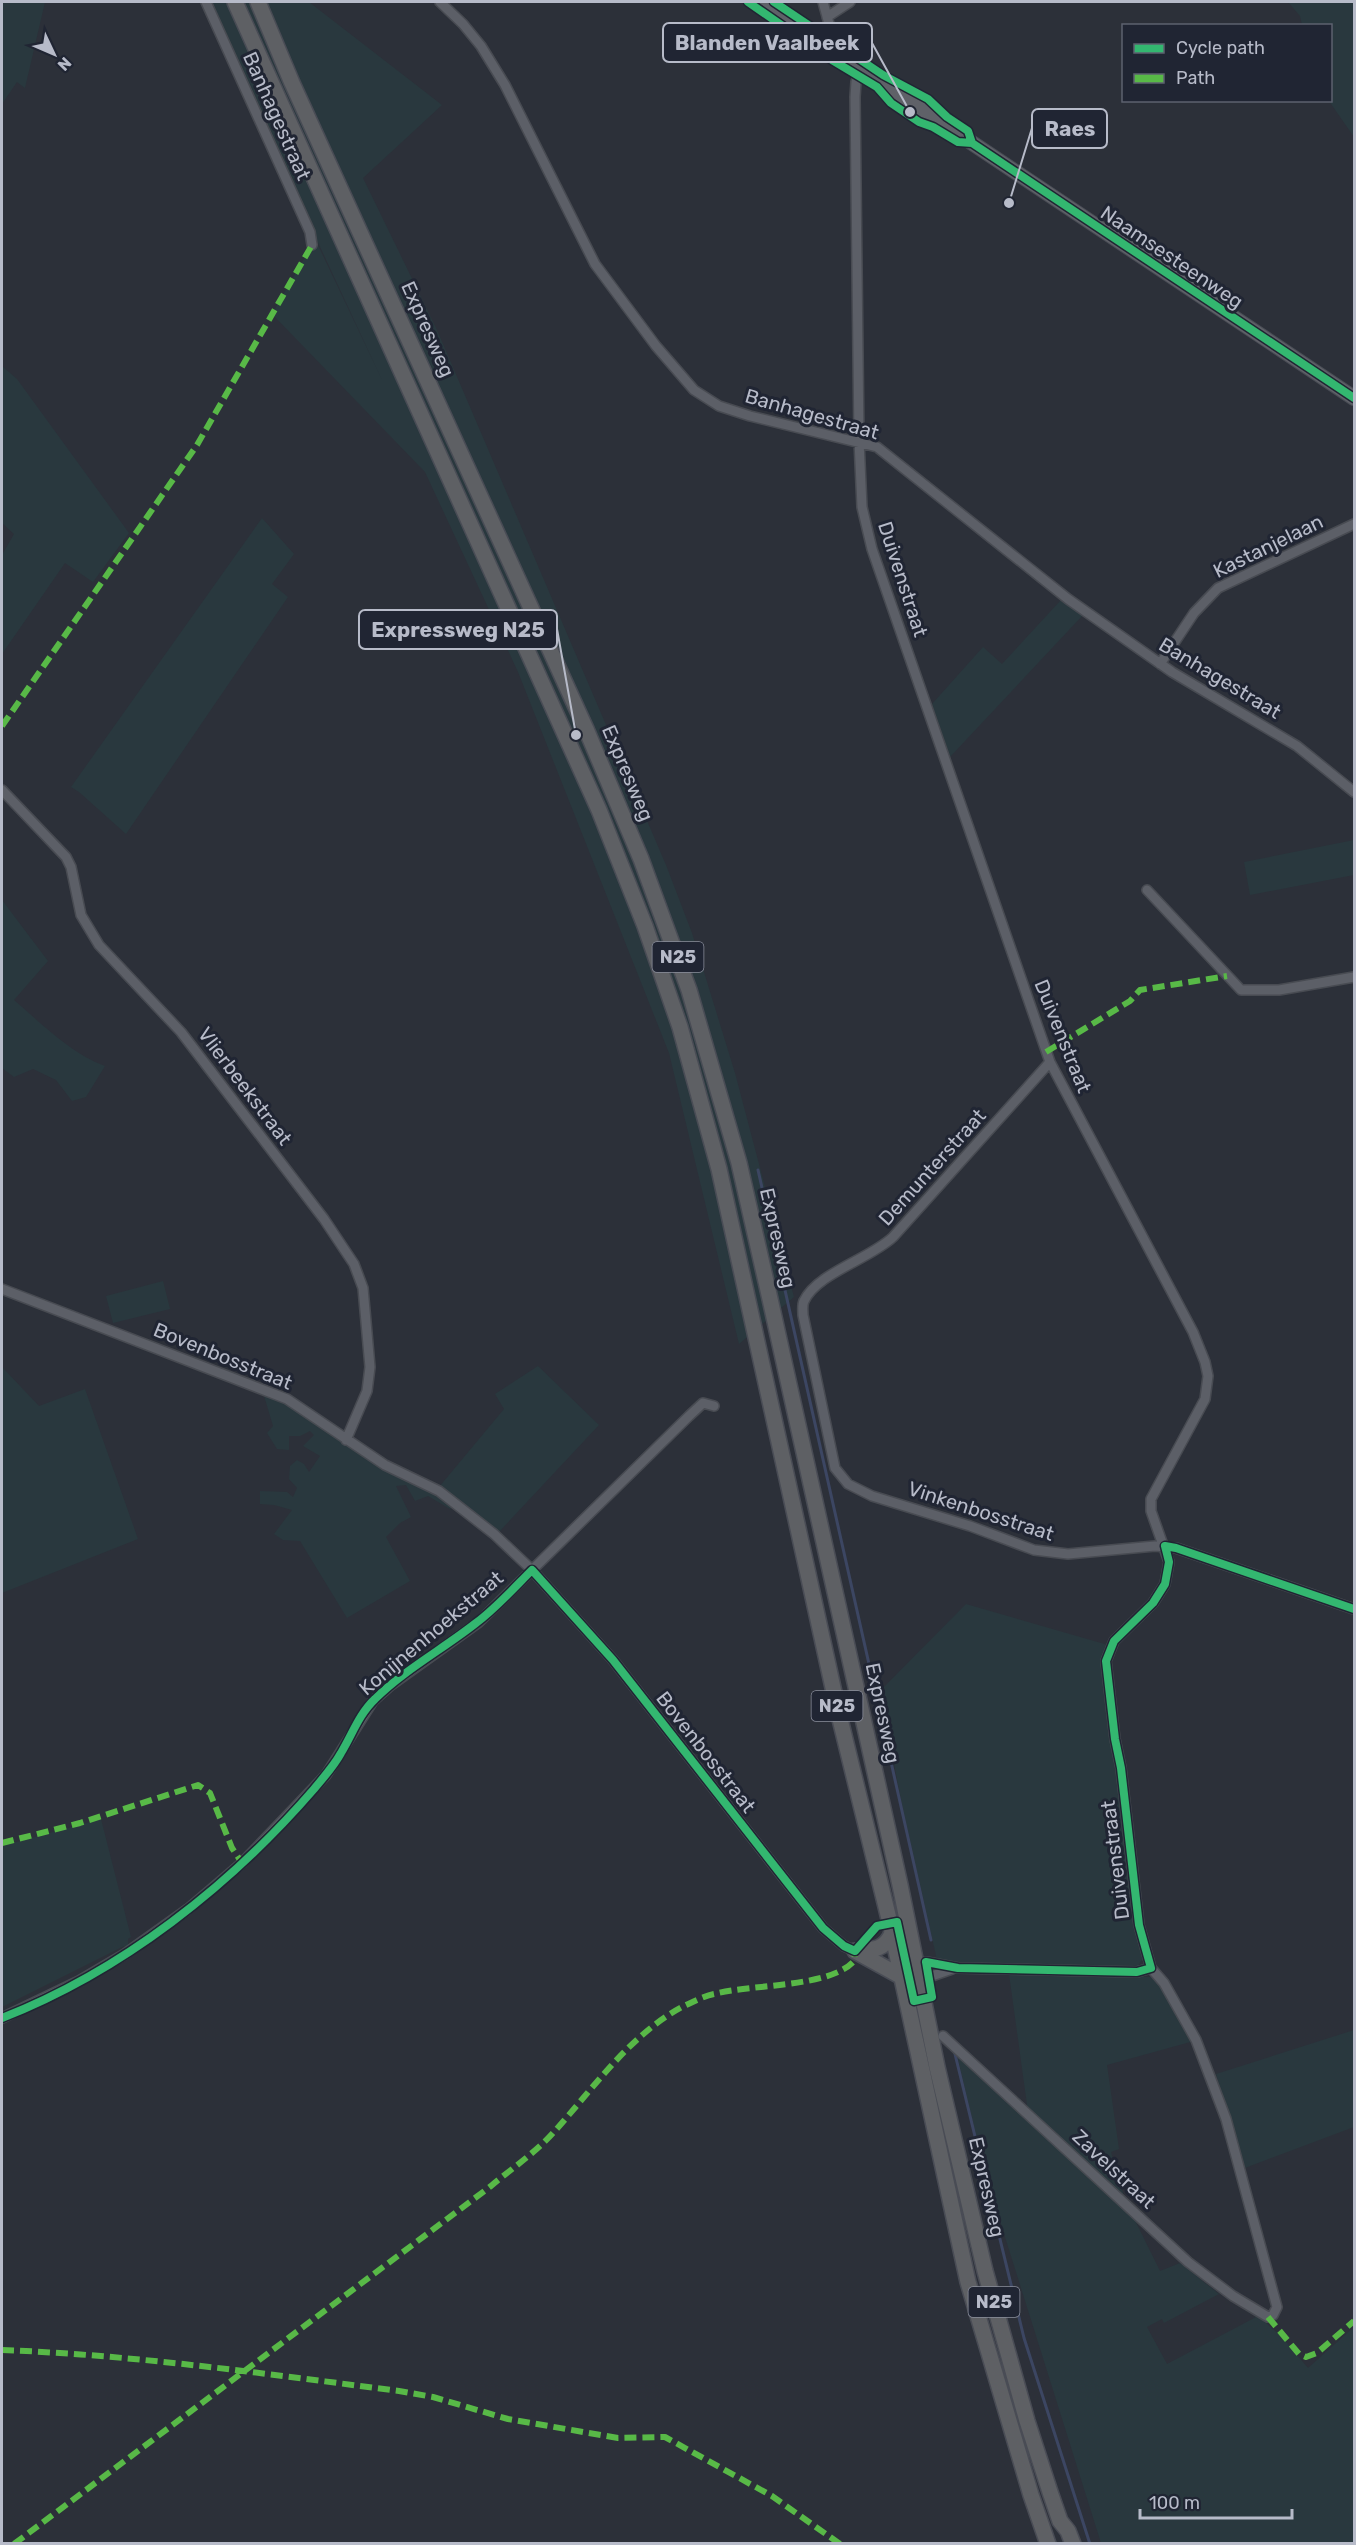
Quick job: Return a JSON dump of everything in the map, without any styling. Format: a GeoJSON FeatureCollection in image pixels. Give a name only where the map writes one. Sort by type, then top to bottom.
{"type":"FeatureCollection","features":[{"type":"Feature","properties":{"kind":"highway","name":"Expresweg"},"geometry":{"type":"LineString","coordinates":[[235,2],[572,746],[623,867],[663,977],[701,1098],[736,1236],[837,1703],[902,1977],[968,2282],[1031,2495],[1048,2544]]}},
{"type":"Feature","properties":{"kind":"highway","name":"Expresweg"},"geometry":{"type":"LineString","coordinates":[[258,2],[297,94],[595,749],[641,859],[689,990],[725,1112],[765,1276],[898,1874],[922,1971],[988,2281],[1027,2421],[1060,2521],[1068,2531],[1073,2544]]}},
{"type":"Feature","properties":{"kind":"highway"},"geometry":{"type":"LineString","coordinates":[[855,1951],[882,1947],[892,1933]]}},
{"type":"Feature","properties":{"kind":"highway"},"geometry":{"type":"LineString","coordinates":[[855,1951],[902,1977]]}},
{"type":"Feature","properties":{"kind":"main road","name":"Naamsesteenweg"},"geometry":{"type":"LineString","coordinates":[[761,2],[1354,398]]}},
{"type":"Feature","properties":{"kind":"street","name":"Banhagestraat"},"geometry":{"type":"LineString","coordinates":[[206,2],[310,232],[312,245]]}},
{"type":"Feature","properties":{"kind":"street","name":"Banhagestraat"},"geometry":{"type":"LineString","coordinates":[[440,2],[463,24],[481,46],[505,85],[595,264],[656,346],[694,390],[718,406],[876,447],[1043,580],[1160,664],[1297,746],[1354,792]]}},
{"type":"Feature","properties":{"kind":"street"},"geometry":{"type":"LineString","coordinates":[[823,2],[831,33],[825,44]]}},
{"type":"Feature","properties":{"kind":"street"},"geometry":{"type":"LineString","coordinates":[[827,17],[850,2]]}},
{"type":"Feature","properties":{"kind":"street","name":"Duivenstraat"},"geometry":{"type":"LineString","coordinates":[[861,68],[856,82],[855,97],[859,441],[862,507],[872,549],[1050,1062],[1162,1272],[1205,1362],[1208,1376],[1205,1399],[1151,1499],[1151,1511],[1169,1562],[1165,1584],[1153,1603],[1110,1645],[1106,1661],[1139,1925],[1151,1968],[1164,1983],[1196,2040],[1226,2119],[1277,2307],[1273,2315],[1268,2317]]}},
{"type":"Feature","properties":{"kind":"street","name":"Kastanjelaan"},"geometry":{"type":"LineString","coordinates":[[1160,664],[1194,613],[1218,588],[1354,525]]}},
{"type":"Feature","properties":{"kind":"street","name":"Vlierbeekstraat"},"geometry":{"type":"LineString","coordinates":[[2,790],[66,857],[71,867],[81,915],[99,945],[181,1032],[324,1219],[354,1264],[363,1288],[370,1367],[367,1391],[346,1440]]}},
{"type":"Feature","properties":{"kind":"street"},"geometry":{"type":"LineString","coordinates":[[1147,890],[1241,990],[1279,990],[1354,977]]}},
{"type":"Feature","properties":{"kind":"street","name":"Demunterstraat"},"geometry":{"type":"LineString","coordinates":[[826,1279],[883,1247],[1050,1062]]}},
{"type":"Feature","properties":{"kind":"street","name":"Vinkenbosstraat"},"geometry":{"type":"LineString","coordinates":[[826,1279],[812,1290],[802,1303],[803,1315],[835,1468],[848,1484],[872,1496],[970,1526],[1034,1550],[1052,1554],[1125,1551],[1165,1546],[1176,1548],[1354,1609]]}},
{"type":"Feature","properties":{"kind":"street","name":"Bovenbosstraat"},"geometry":{"type":"LineString","coordinates":[[2,1288],[287,1399],[385,1465],[439,1491],[494,1534],[532,1570],[613,1660],[822,1928],[844,1947],[855,1951]]}},
{"type":"Feature","properties":{"kind":"street","name":"Konijnenhoekstraat"},"geometry":{"type":"LineString","coordinates":[[2,2018],[79,1981],[125,1953],[188,1909],[242,1863],[312,1792],[341,1754],[355,1726],[373,1701],[391,1685],[479,1622],[688,1416],[703,1403],[714,1406]]}},
{"type":"Feature","properties":{"kind":"street"},"geometry":{"type":"LineString","coordinates":[[922,1971],[958,1968],[1137,1972],[1151,1968]]}},
{"type":"Feature","properties":{"kind":"street"},"geometry":{"type":"LineString","coordinates":[[922,1971],[958,1968]]}},
{"type":"Feature","properties":{"kind":"street","name":"Zavelstraat"},"geometry":{"type":"LineString","coordinates":[[943,2037],[1188,2262],[1233,2296],[1268,2317]]}},
{"type":"Feature","properties":{"kind":"shaded area"},"geometry":{"type":"Polygon","coordinates":[[[2,2],[45,2],[25,88],[17,82],[2,104],[2,2]]]}},
{"type":"Feature","properties":{"kind":"shaded area"},"geometry":{"type":"Polygon","coordinates":[[[206,2],[309,2],[442,105],[363,178],[437,330],[666,865],[692,933],[735,1073],[794,1297],[739,1344],[669,1053],[518,672],[425,472],[272,314],[312,245],[317,243],[383,382],[206,2]]]}},
{"type":"Feature","properties":{"kind":"shaded area"},"geometry":{"type":"Polygon","coordinates":[[[1288,2],[1354,2],[1354,137],[1330,102],[1332,102],[1332,24],[1302,24],[1300,16],[1288,2]]]}},
{"type":"Feature","properties":{"kind":"shaded area"},"geometry":{"type":"Polygon","coordinates":[[[2,366],[17,379],[129,533],[93,582],[65,563],[2,654],[2,555],[14,534],[2,523],[2,366]]]}},
{"type":"Feature","properties":{"kind":"shaded area"},"geometry":{"type":"Polygon","coordinates":[[[262,518],[294,554],[272,584],[288,597],[126,834],[71,787],[262,518]]]}},
{"type":"Feature","properties":{"kind":"shaded area"},"geometry":{"type":"Polygon","coordinates":[[[1061,600],[1083,615],[950,757],[932,704],[983,647],[1002,664],[1061,600]]]}},
{"type":"Feature","properties":{"kind":"shaded area"},"geometry":{"type":"Polygon","coordinates":[[[1354,840],[1354,875],[1250,895],[1244,862],[1354,840]]]}},
{"type":"Feature","properties":{"kind":"shaded area"},"geometry":{"type":"Polygon","coordinates":[[[2,900],[48,961],[14,1000],[68,1046],[105,1066],[86,1097],[72,1101],[56,1080],[33,1069],[14,1077],[2,1068],[2,900]]]}},
{"type":"Feature","properties":{"kind":"shaded area"},"geometry":{"type":"Polygon","coordinates":[[[163,1281],[170,1309],[113,1323],[106,1296],[163,1281]]]}},
{"type":"Feature","properties":{"kind":"shaded area"},"geometry":{"type":"Polygon","coordinates":[[[538,1366],[599,1425],[499,1532],[494,1534],[456,1504],[450,1509],[428,1496],[415,1501],[406,1485],[396,1486],[411,1517],[400,1523],[386,1537],[410,1581],[347,1618],[300,1541],[283,1540],[274,1534],[292,1510],[260,1504],[260,1491],[287,1492],[293,1497],[297,1488],[289,1479],[290,1466],[297,1460],[304,1464],[309,1472],[320,1456],[303,1446],[314,1435],[310,1431],[300,1436],[289,1436],[289,1450],[277,1449],[267,1433],[273,1426],[262,1389],[288,1400],[385,1465],[439,1487],[504,1409],[495,1394],[538,1366]]]}},
{"type":"Feature","properties":{"kind":"shaded area"},"geometry":{"type":"Polygon","coordinates":[[[2,1367],[39,1406],[85,1389],[138,1539],[2,1593],[2,1367]]]}},
{"type":"Feature","properties":{"kind":"shaded area"},"geometry":{"type":"Polygon","coordinates":[[[966,1604],[1108,1645],[1104,1655],[1103,1670],[1105,1705],[1118,1767],[1143,1958],[1138,1966],[937,1960],[902,1805],[880,1691],[966,1604]]]}},
{"type":"Feature","properties":{"kind":"shaded area"},"geometry":{"type":"Polygon","coordinates":[[[101,1819],[131,1937],[128,1939],[128,1948],[125,1950],[124,1946],[2,2007],[2,1846],[101,1819]]]}},
{"type":"Feature","properties":{"kind":"shaded area"},"geometry":{"type":"Polygon","coordinates":[[[1009,1974],[1151,1977],[1162,1986],[1194,2041],[1107,2065],[1119,2149],[1111,2152],[1125,2200],[1160,2271],[1180,2263],[1219,2294],[1164,2323],[1162,2319],[1147,2327],[1167,2364],[1258,2316],[1282,2337],[1308,2368],[1354,2327],[1354,2543],[1101,2543],[984,2170],[957,2055],[1026,2114],[1028,2112],[1009,1974]]]}},
{"type":"Feature","properties":{"kind":"shaded area"},"geometry":{"type":"Polygon","coordinates":[[[1354,2030],[1354,2127],[1245,2168],[1216,2074],[1354,2030]]]}},
{"type":"Feature","properties":{"kind":"waterway"},"geometry":{"type":"LineString","coordinates":[[758,1170],[931,1940]]}},
{"type":"Feature","properties":{"kind":"waterway"},"geometry":{"type":"LineString","coordinates":[[955,2054],[1024,2338],[1090,2544]]}},
{"type":"Feature","properties":{"kind":"marked path"},"geometry":{"type":"LineString","coordinates":[[2,726],[197,445],[312,245]]}},
{"type":"Feature","properties":{"kind":"marked path"},"geometry":{"type":"LineString","coordinates":[[1046,1052],[1130,1001],[1140,990],[1227,976]]}},
{"type":"Feature","properties":{"kind":"marked path"},"geometry":{"type":"LineString","coordinates":[[2,1843],[80,1823],[198,1785],[210,1793],[232,1848],[242,1863]]}},
{"type":"Feature","properties":{"kind":"marked path"},"geometry":{"type":"LineString","coordinates":[[14,2544],[523,2161],[553,2133],[613,2064],[646,2031],[684,2006],[710,1995],[809,1981],[843,1970],[854,1961],[855,1951]]}},
{"type":"Feature","properties":{"kind":"marked path"},"geometry":{"type":"LineString","coordinates":[[1268,2317],[1299,2354],[1306,2357],[1317,2353],[1354,2321]]}},
{"type":"Feature","properties":{"kind":"marked path"},"geometry":{"type":"LineString","coordinates":[[2,2350],[151,2361],[399,2391],[433,2397],[508,2419],[618,2438],[665,2437],[772,2496],[840,2544]]}},
{"type":"Feature","properties":{"kind":"cycle path"},"geometry":{"type":"LineString","coordinates":[[748,2],[832,60],[877,87],[891,103],[919,122],[933,127],[958,142],[972,143],[1354,398]]}},
{"type":"Feature","properties":{"kind":"cycle path"},"geometry":{"type":"LineString","coordinates":[[774,2],[883,75],[928,99],[947,117],[968,131],[972,143]]}},
{"type":"Feature","properties":{"kind":"cycle path"},"geometry":{"type":"LineString","coordinates":[[2,2018],[46,1999],[90,1976],[172,1922],[210,1892],[247,1859],[314,1789],[335,1763],[369,1705],[386,1688],[483,1617],[532,1570],[613,1660],[823,1928],[844,1946],[855,1951],[877,1926],[897,1922],[914,2001],[932,1997],[926,1962],[958,1968],[1137,1972],[1151,1968],[1139,1925],[1106,1661],[1114,1641],[1153,1603],[1165,1584],[1169,1562],[1165,1546],[1354,1609]]}},
{"type":"Feature","properties":{"kind":"place","name":"Blanden Vaalbeek"},"geometry":{"type":"Point","coordinates":[910,112]}},
{"type":"Feature","properties":{"kind":"place","name":"Raes"},"geometry":{"type":"Point","coordinates":[1009,203]}},
{"type":"Feature","properties":{"kind":"place","name":"Expressweg N25"},"geometry":{"type":"Point","coordinates":[576,735]}}]}
